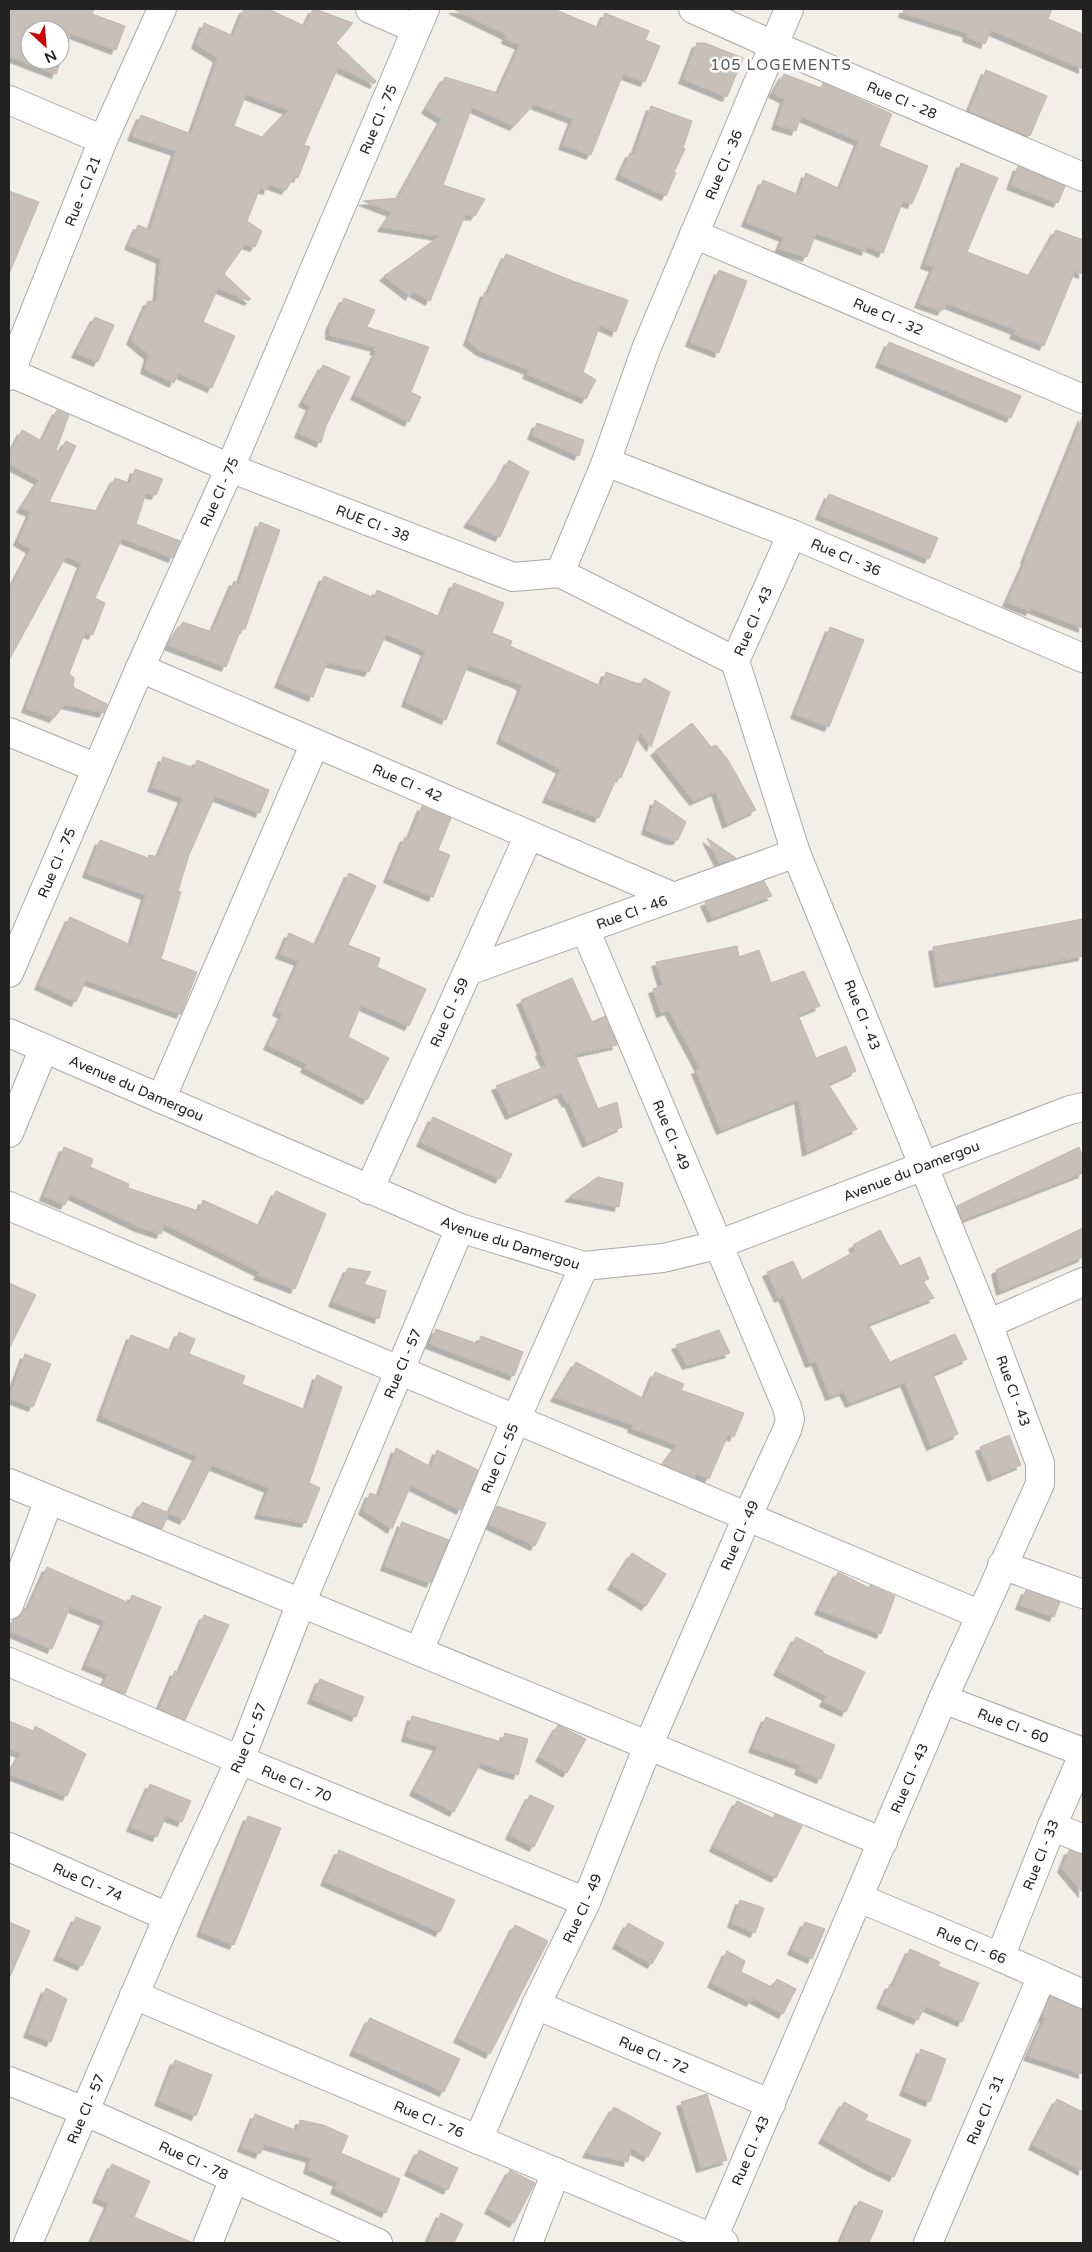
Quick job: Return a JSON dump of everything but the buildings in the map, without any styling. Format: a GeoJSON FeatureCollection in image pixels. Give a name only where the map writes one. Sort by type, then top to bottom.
{"type":"FeatureCollection","features":[{"type":"Feature","properties":{"kind":"street","name":"Rue - CI 21"},"geometry":{"type":"LineString","coordinates":[[10,373],[103,140],[162,9]]}},
{"type":"Feature","properties":{"kind":"street"},"geometry":{"type":"LineString","coordinates":[[370,9],[420,19]]}},
{"type":"Feature","properties":{"kind":"street","name":"Rue CI - 28"},"geometry":{"type":"LineString","coordinates":[[693,9],[773,46],[1083,177]]}},
{"type":"Feature","properties":{"kind":"street","name":"Rue CI - 36"},"geometry":{"type":"LineString","coordinates":[[560,573],[606,462],[646,349],[790,9]]}},
{"type":"Feature","properties":{"kind":"street","name":"Rue CI - 75"},"geometry":{"type":"LineString","coordinates":[[9,973],[140,668],[230,468],[420,19]]}},
{"type":"Feature","properties":{"kind":"street"},"geometry":{"type":"LineString","coordinates":[[9,100],[103,140]]}},
{"type":"Feature","properties":{"kind":"street","name":"Rue CI - 32"},"geometry":{"type":"LineString","coordinates":[[694,234],[1083,399]]}},
{"type":"Feature","properties":{"kind":"street","name":"RUE CI - 38"},"geometry":{"type":"LineString","coordinates":[[10,373],[230,468],[513,577],[560,573]]}},
{"type":"Feature","properties":{"kind":"street","name":"Rue CI - 36"},"geometry":{"type":"LineString","coordinates":[[606,462],[792,534],[1083,658]]}},
{"type":"Feature","properties":{"kind":"street","name":"Rue CI - 43"},"geometry":{"type":"LineString","coordinates":[[719,2241],[771,2104],[943,1699],[1040,1484],[1041,1474],[1040,1463],[988,1324],[796,853],[735,661],[792,534]]}},
{"type":"Feature","properties":{"kind":"street"},"geometry":{"type":"LineString","coordinates":[[560,573],[735,661]]}},
{"type":"Feature","properties":{"kind":"street","name":"Rue CI - 42"},"geometry":{"type":"LineString","coordinates":[[140,668],[674,897]]}},
{"type":"Feature","properties":{"kind":"street"},"geometry":{"type":"LineString","coordinates":[[9,732],[97,768]]}},
{"type":"Feature","properties":{"kind":"street"},"geometry":{"type":"LineString","coordinates":[[161,1099],[315,743]]}},
{"type":"Feature","properties":{"kind":"street","name":"Rue CI - 59"},"geometry":{"type":"LineString","coordinates":[[369,1190],[529,835]]}},
{"type":"Feature","properties":{"kind":"street","name":"Rue CI - 46"},"geometry":{"type":"LineString","coordinates":[[468,971],[796,853]]}},
{"type":"Feature","properties":{"kind":"street","name":"Rue CI - 49"},"geometry":{"type":"LineString","coordinates":[[478,2140],[536,2005],[586,1902],[648,1746],[747,1517],[787,1430],[790,1419],[787,1407],[585,929]]}},
{"type":"Feature","properties":{"kind":"street","name":"Avenue du Damergou"},"geometry":{"type":"LineString","coordinates":[[9,1033],[460,1228],[584,1266],[663,1258],[717,1245],[1070,1110],[1083,1107]]}},
{"type":"Feature","properties":{"kind":"street"},"geometry":{"type":"LineString","coordinates":[[9,1133],[44,1048]]}},
{"type":"Feature","properties":{"kind":"street"},"geometry":{"type":"LineString","coordinates":[[9,1206],[981,1615]]}},
{"type":"Feature","properties":{"kind":"street","name":"Rue CI - 57"},"geometry":{"type":"LineString","coordinates":[[28,2243],[168,1917],[240,1760],[301,1603],[460,1228]]}},
{"type":"Feature","properties":{"kind":"street","name":"Rue CI - 55"},"geometry":{"type":"LineString","coordinates":[[418,1651],[516,1419],[584,1266]]}},
{"type":"Feature","properties":{"kind":"street"},"geometry":{"type":"LineString","coordinates":[[988,1324],[1083,1282]]}},
{"type":"Feature","properties":{"kind":"street"},"geometry":{"type":"LineString","coordinates":[[9,1483],[883,1842]]}},
{"type":"Feature","properties":{"kind":"street"},"geometry":{"type":"LineString","coordinates":[[9,1605],[49,1500]]}},
{"type":"Feature","properties":{"kind":"street"},"geometry":{"type":"LineString","coordinates":[[1002,1566],[1083,1594]]}},
{"type":"Feature","properties":{"kind":"street","name":"Rue CI - 70"},"geometry":{"type":"LineString","coordinates":[[9,1662],[240,1760],[586,1902]]}},
{"type":"Feature","properties":{"kind":"street","name":"Rue CI - 60"},"geometry":{"type":"LineString","coordinates":[[943,1699],[1083,1753]]}},
{"type":"Feature","properties":{"kind":"street","name":"Rue CI - 33"},"geometry":{"type":"LineString","coordinates":[[1000,1957],[1083,1753]]}},
{"type":"Feature","properties":{"kind":"street"},"geometry":{"type":"LineString","coordinates":[[1052,1826],[1083,1839]]}},
{"type":"Feature","properties":{"kind":"street","name":"Rue CI - 74"},"geometry":{"type":"LineString","coordinates":[[9,1847],[168,1917]]}},
{"type":"Feature","properties":{"kind":"street","name":"Rue CI - 66"},"geometry":{"type":"LineString","coordinates":[[859,1898],[1083,1994]]}},
{"type":"Feature","properties":{"kind":"street","name":"Rue CI - 31"},"geometry":{"type":"LineString","coordinates":[[928,2243],[1042,1976]]}},
{"type":"Feature","properties":{"kind":"street","name":"Rue CI - 76"},"geometry":{"type":"LineString","coordinates":[[134,1995],[719,2241]]}},
{"type":"Feature","properties":{"kind":"street","name":"Rue CI - 72"},"geometry":{"type":"LineString","coordinates":[[536,2005],[771,2104]]}},
{"type":"Feature","properties":{"kind":"street","name":"Rue CI - 78"},"geometry":{"type":"LineString","coordinates":[[9,2081],[84,2111],[378,2243]]}},
{"type":"Feature","properties":{"kind":"street"},"geometry":{"type":"LineString","coordinates":[[528,2243],[556,2172]]}},
{"type":"Feature","properties":{"kind":"street"},"geometry":{"type":"LineString","coordinates":[[208,2243],[234,2179]]}},
{"type":"Feature","properties":{"kind":"district","name":"105 LOGEMENTS"},"geometry":{"type":"Point","coordinates":[781,65]}}]}
